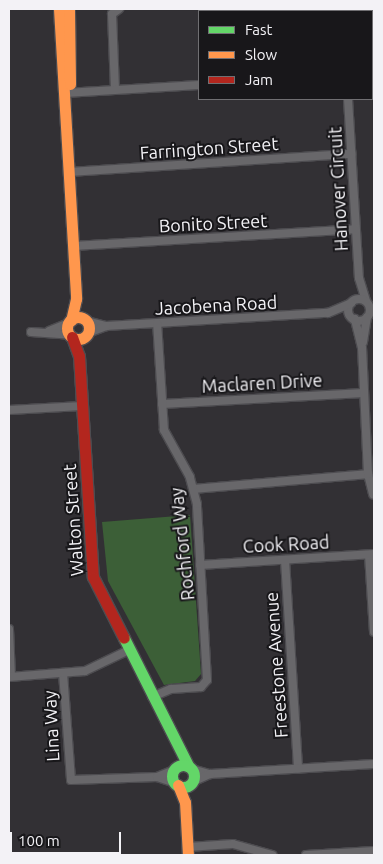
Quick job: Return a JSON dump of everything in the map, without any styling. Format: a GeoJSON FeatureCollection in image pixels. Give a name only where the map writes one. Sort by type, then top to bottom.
{"type":"FeatureCollection","features":[{"type":"Feature","properties":{"kind":"street"},"geometry":{"type":"LineString","coordinates":[[60,9],[67,93]]}},
{"type":"Feature","properties":{"kind":"street"},"geometry":{"type":"LineString","coordinates":[[49,330],[71,336],[87,334],[76,299],[73,246],[66,106],[69,9]]}},
{"type":"Feature","properties":{"kind":"street"},"geometry":{"type":"LineString","coordinates":[[115,89],[112,14],[119,9]]}},
{"type":"Feature","properties":{"kind":"street"},"geometry":{"type":"LineString","coordinates":[[67,93],[198,85]]}},
{"type":"Feature","properties":{"kind":"street","name":"Hanover Circuit"},"geometry":{"type":"LineString","coordinates":[[348,100],[358,278]]}},
{"type":"Feature","properties":{"kind":"street","name":"Farrington Street"},"geometry":{"type":"LineString","coordinates":[[69,172],[351,154]]}},
{"type":"Feature","properties":{"kind":"street","name":"Bonito Street"},"geometry":{"type":"LineString","coordinates":[[73,246],[355,229]]}},
{"type":"Feature","properties":{"kind":"street"},"geometry":{"type":"LineString","coordinates":[[358,278],[351,302],[362,348],[368,474],[373,494]]}},
{"type":"Feature","properties":{"kind":"street"},"geometry":{"type":"LineString","coordinates":[[358,278],[370,304],[370,315],[362,348]]}},
{"type":"Feature","properties":{"kind":"street"},"geometry":{"type":"LineString","coordinates":[[70,321],[76,299]]}},
{"type":"Feature","properties":{"kind":"street","name":"Jacobena Road"},"geometry":{"type":"LineString","coordinates":[[328,313],[351,302],[370,304]]}},
{"type":"Feature","properties":{"kind":"street","name":"Jacobena Road"},"geometry":{"type":"LineString","coordinates":[[84,320],[106,326],[328,313],[354,319]]}},
{"type":"Feature","properties":{"kind":"street"},"geometry":{"type":"LineString","coordinates":[[354,319],[370,315]]}},
{"type":"Feature","properties":{"kind":"street"},"geometry":{"type":"LineString","coordinates":[[31,332],[49,330],[70,321],[84,320]]}},
{"type":"Feature","properties":{"kind":"street","name":"Walton Street"},"geometry":{"type":"LineString","coordinates":[[70,321],[71,336],[80,356]]}},
{"type":"Feature","properties":{"kind":"street","name":"Rochford Way"},"geometry":{"type":"LineString","coordinates":[[152,697],[171,689],[201,687],[207,680],[194,489],[165,436],[157,323]]}},
{"type":"Feature","properties":{"kind":"street","name":"Jacobena Road"},"geometry":{"type":"LineString","coordinates":[[87,334],[106,326]]}},
{"type":"Feature","properties":{"kind":"street","name":"Walton Street"},"geometry":{"type":"LineString","coordinates":[[87,334],[80,356],[93,577],[128,650],[190,768]]}},
{"type":"Feature","properties":{"kind":"street","name":"Maclaren Drive"},"geometry":{"type":"LineString","coordinates":[[162,404],[364,393]]}},
{"type":"Feature","properties":{"kind":"street"},"geometry":{"type":"LineString","coordinates":[[9,410],[82,406]]}},
{"type":"Feature","properties":{"kind":"street"},"geometry":{"type":"LineString","coordinates":[[194,489],[368,474]]}},
{"type":"Feature","properties":{"kind":"street"},"geometry":{"type":"LineString","coordinates":[[372,554],[374,632]]}},
{"type":"Feature","properties":{"kind":"street","name":"Cook Road"},"geometry":{"type":"LineString","coordinates":[[200,565],[372,554]]}},
{"type":"Feature","properties":{"kind":"street","name":"Freestone Avenue"},"geometry":{"type":"LineString","coordinates":[[285,560],[298,769]]}},
{"type":"Feature","properties":{"kind":"street"},"geometry":{"type":"LineString","coordinates":[[9,629],[10,676],[88,670],[128,650]]}},
{"type":"Feature","properties":{"kind":"street","name":"Lina Way"},"geometry":{"type":"LineString","coordinates":[[63,673],[71,780],[157,777],[175,769]]}},
{"type":"Feature","properties":{"kind":"street"},"geometry":{"type":"LineString","coordinates":[[179,750],[175,769],[176,784],[185,802]]}},
{"type":"Feature","properties":{"kind":"street"},"geometry":{"type":"LineString","coordinates":[[175,769],[190,768],[210,774],[374,764]]}},
{"type":"Feature","properties":{"kind":"street"},"geometry":{"type":"LineString","coordinates":[[190,768],[191,783],[185,802],[188,851],[233,844],[272,855]]}},
{"type":"Feature","properties":{"kind":"street"},"geometry":{"type":"LineString","coordinates":[[176,784],[191,783],[210,774]]}},
{"type":"Feature","properties":{"kind":"street","name":"Lina Way"},"geometry":{"type":"LineString","coordinates":[[157,777],[176,784]]}},
{"type":"Feature","properties":{"kind":"street"},"geometry":{"type":"LineString","coordinates":[[306,855],[374,851]]}},
{"type":"Feature","properties":{"kind":"green space"},"geometry":{"type":"Polygon","coordinates":[[[190,515],[201,674],[195,681],[164,685],[108,581],[102,522],[190,515]]]}},
{"type":"Feature","properties":{"kind":"traffic: fast"},"geometry":{"type":"LineString","coordinates":[[124,638],[189,767]]}},
{"type":"Feature","properties":{"kind":"traffic: fast"},"geometry":{"type":"LineString","coordinates":[[183,765],[191,768],[194,776],[191,784],[183,787],[175,784],[172,776],[175,768],[183,765]]}},
{"type":"Feature","properties":{"kind":"traffic: slow"},"geometry":{"type":"LineString","coordinates":[[59,9],[76,299],[71,320]]}},
{"type":"Feature","properties":{"kind":"traffic: slow"},"geometry":{"type":"LineString","coordinates":[[69,9],[70,84]]}},
{"type":"Feature","properties":{"kind":"traffic: slow"},"geometry":{"type":"LineString","coordinates":[[78,317],[86,320],[89,328],[86,336],[78,339],[70,336],[67,328],[70,320],[78,317]]}},
{"type":"Feature","properties":{"kind":"traffic: slow"},"geometry":{"type":"LineString","coordinates":[[178,785],[185,802],[188,855]]}},
{"type":"Feature","properties":{"kind":"traffic: jam"},"geometry":{"type":"LineString","coordinates":[[72,337],[79,356],[93,577],[124,638]]}}]}
